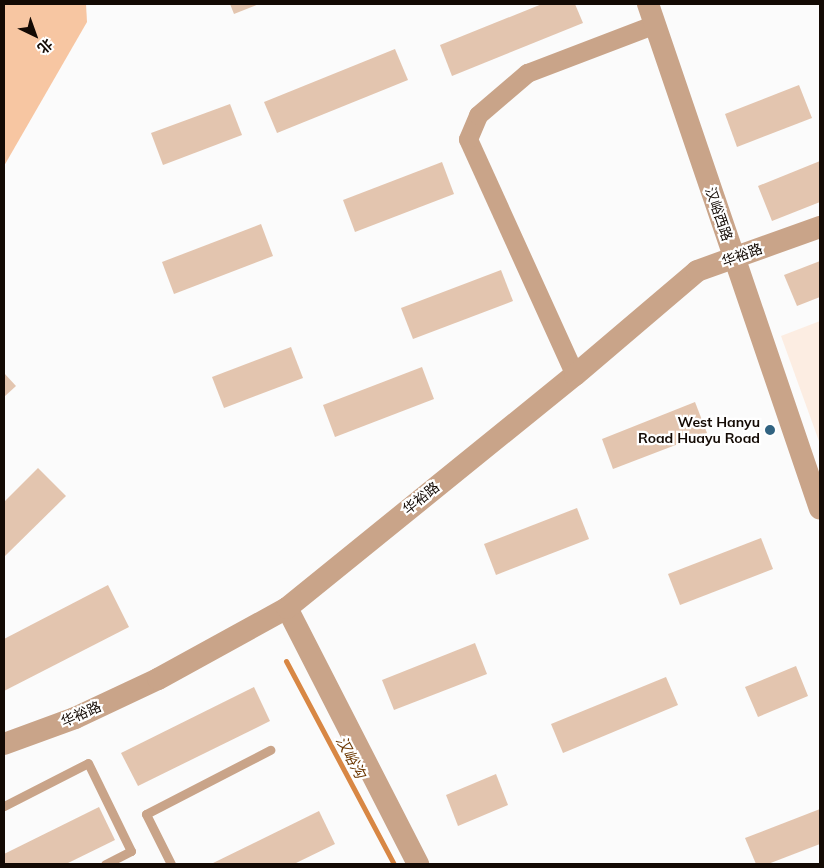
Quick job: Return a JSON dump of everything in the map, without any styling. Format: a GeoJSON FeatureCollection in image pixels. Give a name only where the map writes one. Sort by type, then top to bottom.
{"type":"FeatureCollection","features":[{"type":"Feature","properties":{"kind":"street","name":"汉峪西路"},"geometry":{"type":"LineString","coordinates":[[651,14],[820,510]]}},
{"type":"Feature","properties":{"kind":"street"},"geometry":{"type":"LineString","coordinates":[[575,375],[468,138],[478,115],[527,73],[651,14]]}},
{"type":"Feature","properties":{"kind":"street","name":"华裕路"},"geometry":{"type":"LineString","coordinates":[[4,744],[75,718],[141,686],[287,608],[575,375],[697,271],[820,227]]}},
{"type":"Feature","properties":{"kind":"street"},"geometry":{"type":"LineString","coordinates":[[287,608],[418,864]]}},
{"type":"Feature","properties":{"kind":"lane"},"geometry":{"type":"LineString","coordinates":[[171,864],[146,814],[270,750]]}},
{"type":"Feature","properties":{"kind":"lane"},"geometry":{"type":"LineString","coordinates":[[4,806],[88,763],[131,852],[106,864]]}},
{"type":"Feature","properties":{"kind":"shaded area"},"geometry":{"type":"Polygon","coordinates":[[[4,4],[86,4],[87,22],[4,166],[4,4]]]}},
{"type":"Feature","properties":{"kind":"shaded area"},"geometry":{"type":"Polygon","coordinates":[[[820,321],[820,444],[781,336],[820,321]]]}},
{"type":"Feature","properties":{"kind":"building"},"geometry":{"type":"Polygon","coordinates":[[[230,4],[259,4],[234,14],[230,4]]]}},
{"type":"Feature","properties":{"kind":"building"},"geometry":{"type":"Polygon","coordinates":[[[542,4],[575,4],[583,23],[452,76],[440,45],[542,4]]]}},
{"type":"Feature","properties":{"kind":"building"},"geometry":{"type":"Polygon","coordinates":[[[395,49],[408,80],[277,133],[264,102],[395,49]]]}},
{"type":"Feature","properties":{"kind":"building"},"geometry":{"type":"Polygon","coordinates":[[[799,85],[812,118],[737,147],[725,114],[799,85]]]}},
{"type":"Feature","properties":{"kind":"building"},"geometry":{"type":"Polygon","coordinates":[[[230,104],[242,135],[163,165],[151,133],[230,104]]]}},
{"type":"Feature","properties":{"kind":"building"},"geometry":{"type":"Polygon","coordinates":[[[820,161],[820,202],[772,221],[758,186],[820,161]]]}},
{"type":"Feature","properties":{"kind":"building"},"geometry":{"type":"Polygon","coordinates":[[[442,162],[454,194],[355,232],[343,200],[442,162]]]}},
{"type":"Feature","properties":{"kind":"building"},"geometry":{"type":"Polygon","coordinates":[[[261,224],[273,256],[174,294],[162,262],[261,224]]]}},
{"type":"Feature","properties":{"kind":"building"},"geometry":{"type":"Polygon","coordinates":[[[820,261],[820,297],[797,306],[784,275],[820,261]]]}},
{"type":"Feature","properties":{"kind":"building"},"geometry":{"type":"Polygon","coordinates":[[[501,270],[513,301],[413,339],[401,308],[501,270]]]}},
{"type":"Feature","properties":{"kind":"building"},"geometry":{"type":"Polygon","coordinates":[[[291,347],[303,378],[224,408],[212,377],[291,347]]]}},
{"type":"Feature","properties":{"kind":"building"},"geometry":{"type":"Polygon","coordinates":[[[422,367],[434,399],[335,437],[323,405],[422,367]]]}},
{"type":"Feature","properties":{"kind":"building"},"geometry":{"type":"Polygon","coordinates":[[[4,373],[16,386],[4,397],[4,373]]]}},
{"type":"Feature","properties":{"kind":"building"},"geometry":{"type":"Polygon","coordinates":[[[695,402],[707,433],[613,469],[602,439],[695,402]]]}},
{"type":"Feature","properties":{"kind":"building"},"geometry":{"type":"Polygon","coordinates":[[[38,468],[66,496],[4,557],[4,502],[38,468]]]}},
{"type":"Feature","properties":{"kind":"building"},"geometry":{"type":"Polygon","coordinates":[[[577,508],[589,539],[496,575],[484,544],[577,508]]]}},
{"type":"Feature","properties":{"kind":"building"},"geometry":{"type":"Polygon","coordinates":[[[761,538],[773,569],[680,605],[668,574],[761,538]]]}},
{"type":"Feature","properties":{"kind":"building"},"geometry":{"type":"Polygon","coordinates":[[[108,585],[129,627],[4,691],[4,639],[108,585]]]}},
{"type":"Feature","properties":{"kind":"building"},"geometry":{"type":"Polygon","coordinates":[[[475,643],[487,674],[394,710],[382,680],[475,643]]]}},
{"type":"Feature","properties":{"kind":"building"},"geometry":{"type":"Polygon","coordinates":[[[796,666],[808,696],[758,717],[745,687],[796,666]]]}},
{"type":"Feature","properties":{"kind":"building"},"geometry":{"type":"Polygon","coordinates":[[[666,677],[678,705],[563,753],[551,724],[666,677]]]}},
{"type":"Feature","properties":{"kind":"building"},"geometry":{"type":"Polygon","coordinates":[[[254,687],[270,721],[138,786],[121,753],[254,687]]]}},
{"type":"Feature","properties":{"kind":"building"},"geometry":{"type":"Polygon","coordinates":[[[496,774],[508,805],[458,826],[446,795],[496,774]]]}},
{"type":"Feature","properties":{"kind":"building"},"geometry":{"type":"Polygon","coordinates":[[[99,807],[115,840],[66,864],[4,864],[4,854],[99,807]]]}},
{"type":"Feature","properties":{"kind":"building"},"geometry":{"type":"Polygon","coordinates":[[[820,809],[820,844],[768,864],[756,864],[745,838],[820,809]]]}},
{"type":"Feature","properties":{"kind":"building"},"geometry":{"type":"Polygon","coordinates":[[[319,811],[335,844],[294,864],[211,864],[319,811]]]}},
{"type":"Feature","properties":{"kind":"waterway","name":"汉峪沟"},"geometry":{"type":"LineString","coordinates":[[286,661],[394,864]]}},
{"type":"Feature","properties":{"kind":"place","name":"West Hanyu Road Huayu Road"},"geometry":{"type":"Point","coordinates":[770,430]}}]}
